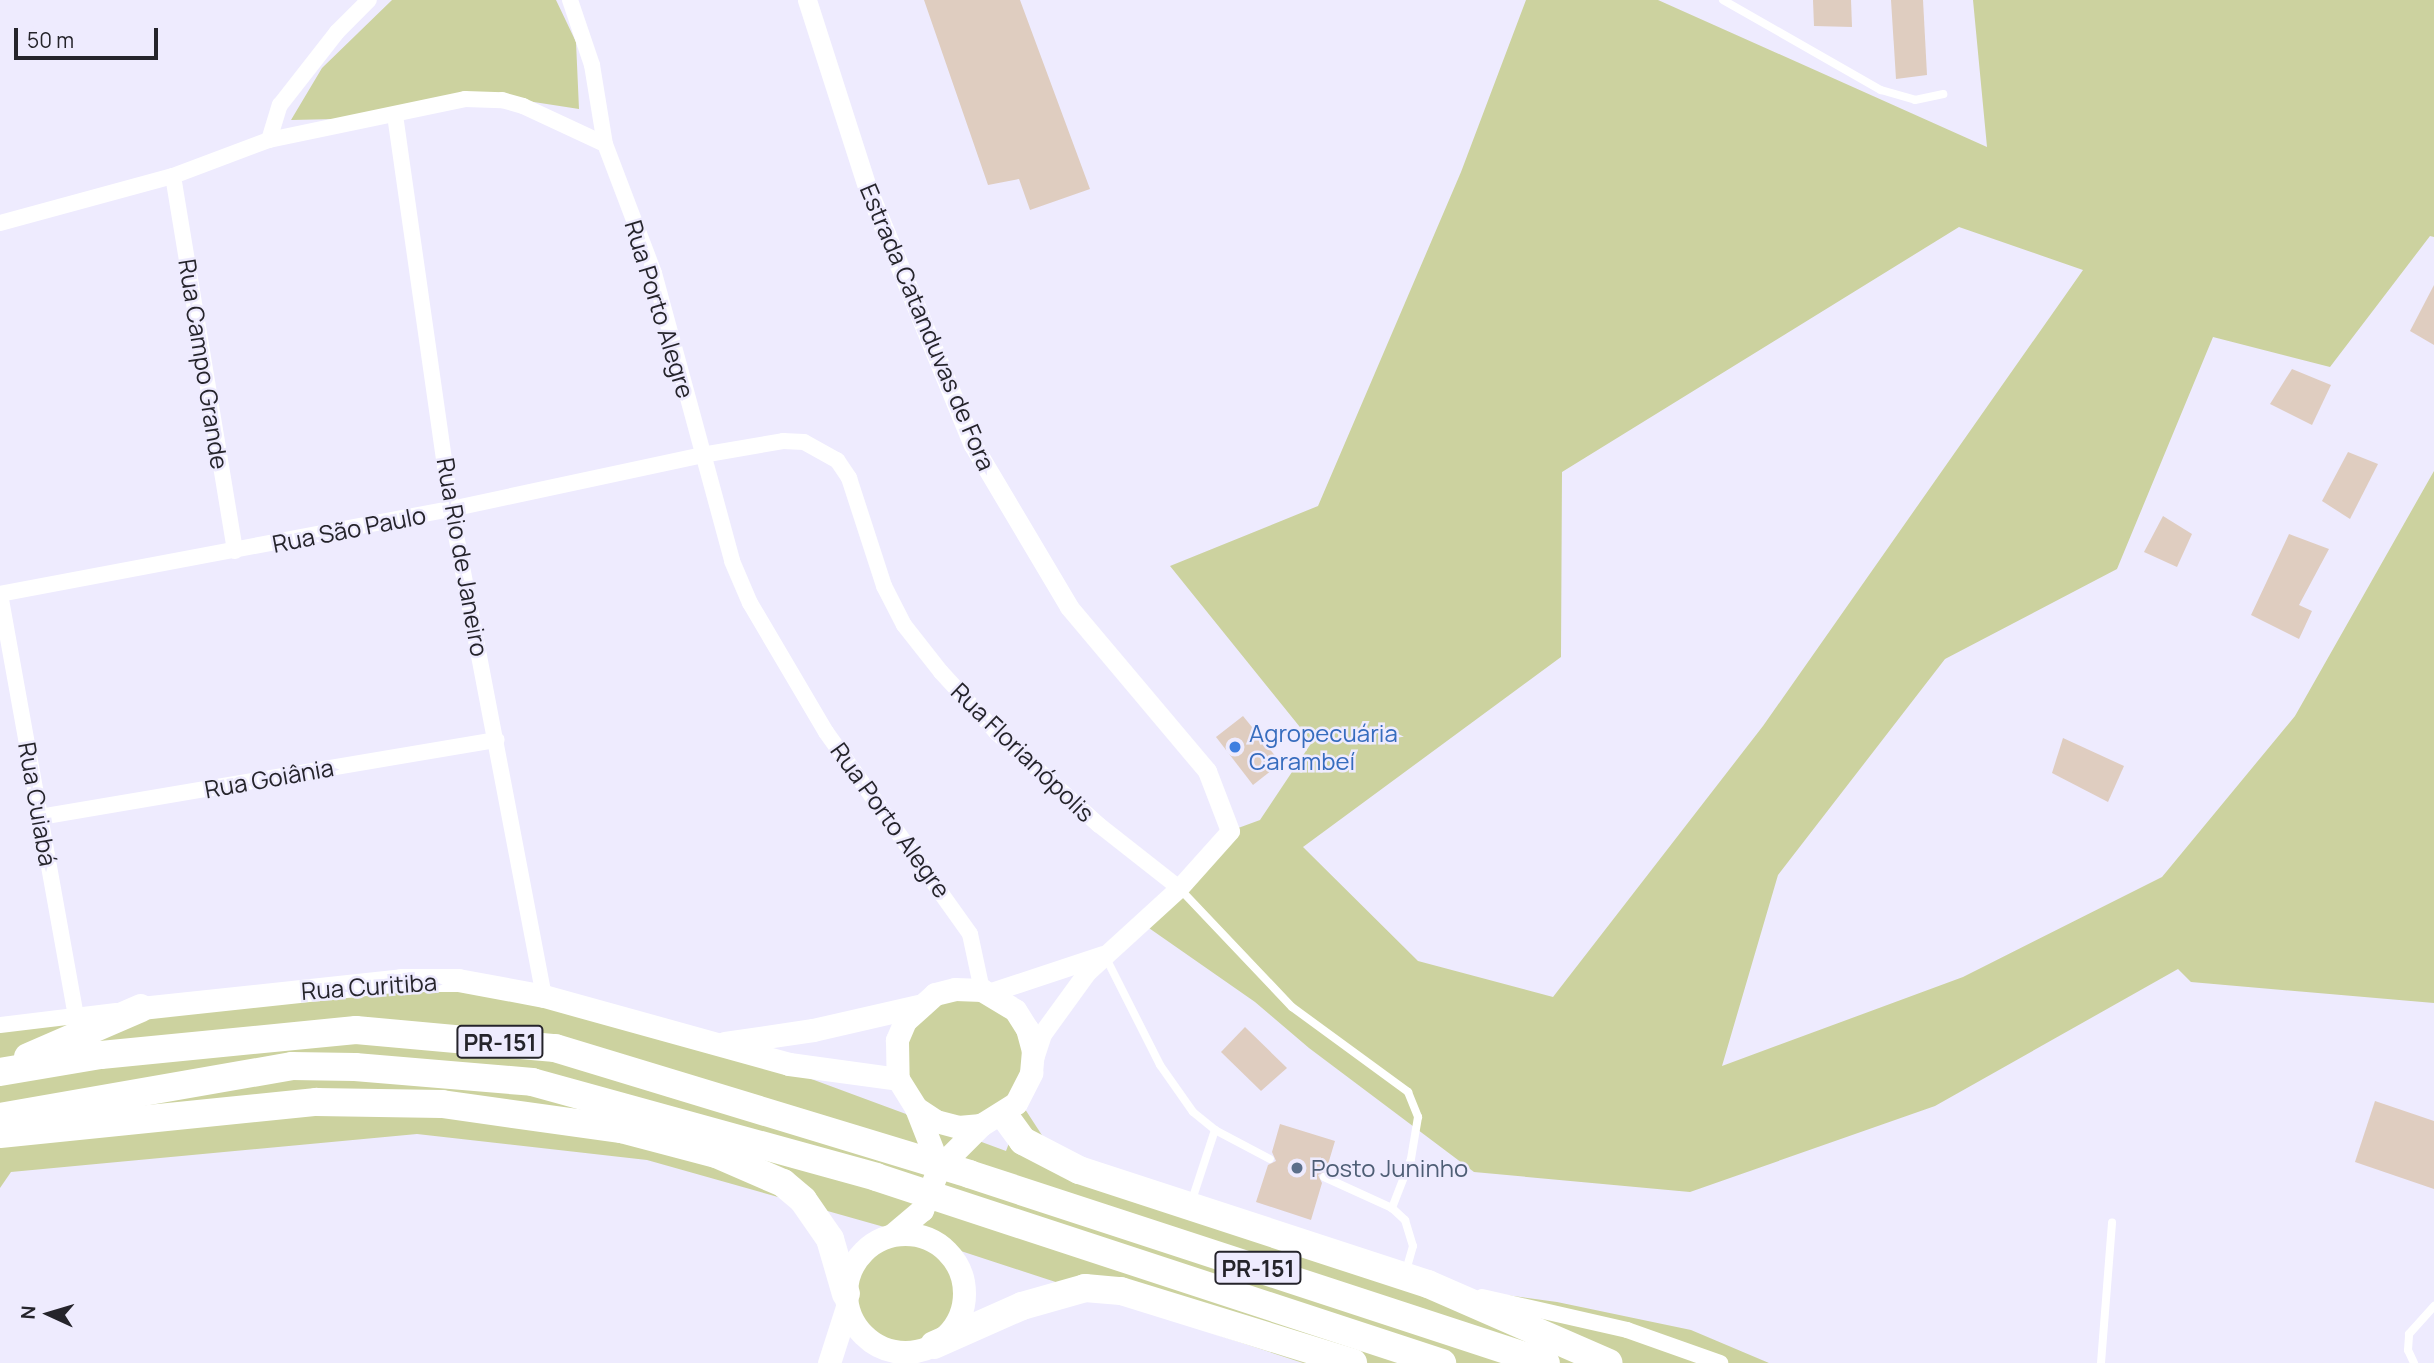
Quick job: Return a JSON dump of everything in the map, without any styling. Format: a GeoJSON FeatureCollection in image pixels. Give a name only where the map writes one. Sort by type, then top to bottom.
{"type":"FeatureCollection","features":[{"type":"Feature","properties":{"kind":"highway"},"geometry":{"type":"LineString","coordinates":[[0,1071],[141,1008]]}},
{"type":"Feature","properties":{"kind":"highway","name":"PR-151"},"geometry":{"type":"LineString","coordinates":[[0,1071],[101,1055],[356,1030],[555,1048],[886,1147],[1546,1363]]}},
{"type":"Feature","properties":{"kind":"highway","name":"PR-151"},"geometry":{"type":"LineString","coordinates":[[0,1117],[292,1066],[355,1067],[532,1082],[876,1177],[1442,1363]]}},
{"type":"Feature","properties":{"kind":"highway"},"geometry":{"type":"LineString","coordinates":[[0,1134],[316,1102],[442,1104],[621,1129],[716,1154],[783,1183],[803,1200],[830,1239],[847,1300]]}},
{"type":"Feature","properties":{"kind":"highway"},"geometry":{"type":"LineString","coordinates":[[993,1120],[1043,1155],[1416,1280],[1609,1363]]}},
{"type":"Feature","properties":{"kind":"highway"},"geometry":{"type":"LineString","coordinates":[[925,1348],[1022,1306],[1085,1288],[1121,1291],[1353,1363]]}},
{"type":"Feature","properties":{"kind":"main road","name":"Rua Curitiba"},"geometry":{"type":"LineString","coordinates":[[141,1008],[401,980],[458,980],[544,996],[789,1064],[898,1079]]}},
{"type":"Feature","properties":{"kind":"main road"},"geometry":{"type":"LineString","coordinates":[[717,1044],[813,1030],[918,1006],[955,989],[985,992],[1015,1010],[1027,1029],[1033,1051],[1031,1073],[1021,1096],[939,1167],[922,1210],[892,1235],[860,1255],[849,1273],[847,1300],[829,1363]]}},
{"type":"Feature","properties":{"kind":"main road"},"geometry":{"type":"LineString","coordinates":[[918,1006],[897,1040],[898,1079],[916,1108],[939,1167]]}},
{"type":"Feature","properties":{"kind":"main road"},"geometry":{"type":"LineString","coordinates":[[916,1108],[936,1121],[958,1127],[993,1120]]}},
{"type":"Feature","properties":{"kind":"main road"},"geometry":{"type":"LineString","coordinates":[[894,1363],[948,1333],[963,1304],[963,1284],[953,1258],[922,1210]]}},
{"type":"Feature","properties":{"kind":"main road"},"geometry":{"type":"LineString","coordinates":[[892,1235],[909,1234],[934,1241],[953,1258]]}},
{"type":"Feature","properties":{"kind":"main road"},"geometry":{"type":"LineString","coordinates":[[847,1300],[859,1328],[878,1346],[925,1348]]}},
{"type":"Feature","properties":{"kind":"street"},"geometry":{"type":"LineString","coordinates":[[269,140],[281,105],[337,32],[369,0]]}},
{"type":"Feature","properties":{"kind":"street","name":"Rua Porto Alegre"},"geometry":{"type":"LineString","coordinates":[[570,0],[592,65],[606,144],[654,273],[732,561],[750,603],[826,732],[958,912],[970,934],[985,992]]}},
{"type":"Feature","properties":{"kind":"street","name":"Estrada Catanduvas de Fora"},"geometry":{"type":"LineString","coordinates":[[807,0],[867,187],[973,445],[1069,607],[1207,771],[1230,831],[1179,888],[1104,954]]}},
{"type":"Feature","properties":{"kind":"street"},"geometry":{"type":"LineString","coordinates":[[0,223],[173,176],[269,140],[465,99],[502,100],[606,144]]}},
{"type":"Feature","properties":{"kind":"street","name":"Rua Rio de Janeiro"},"geometry":{"type":"LineString","coordinates":[[395,115],[451,509],[544,996]]}},
{"type":"Feature","properties":{"kind":"street","name":"Rua Campo Grande"},"geometry":{"type":"LineString","coordinates":[[173,176],[235,551]]}},
{"type":"Feature","properties":{"kind":"street","name":"Rua São Paulo"},"geometry":{"type":"LineString","coordinates":[[0,594],[451,509],[702,455],[783,441],[820,448]]}},
{"type":"Feature","properties":{"kind":"street","name":"Rua Florianópolis"},"geometry":{"type":"LineString","coordinates":[[820,448],[837,460],[849,478],[884,586],[904,625],[941,673],[996,732],[1099,825],[1179,888]]}},
{"type":"Feature","properties":{"kind":"street","name":"Rua Cuiabá"},"geometry":{"type":"LineString","coordinates":[[0,594],[76,1015]]}},
{"type":"Feature","properties":{"kind":"street","name":"Rua Goiânia"},"geometry":{"type":"LineString","coordinates":[[40,817],[497,740]]}},
{"type":"Feature","properties":{"kind":"street"},"geometry":{"type":"LineString","coordinates":[[985,992],[1104,954]]}},
{"type":"Feature","properties":{"kind":"street"},"geometry":{"type":"LineString","coordinates":[[1031,1073],[1042,1034],[1104,954]]}},
{"type":"Feature","properties":{"kind":"street"},"geometry":{"type":"LineString","coordinates":[[0,1026],[141,1008]]}},
{"type":"Feature","properties":{"kind":"street"},"geometry":{"type":"LineString","coordinates":[[1416,1280],[1627,1330],[1720,1363]]}},
{"type":"Feature","properties":{"kind":"lane"},"geometry":{"type":"LineString","coordinates":[[1723,0],[1881,90],[1915,100],[1943,94]]}},
{"type":"Feature","properties":{"kind":"lane"},"geometry":{"type":"LineString","coordinates":[[1179,888],[1292,1007],[1408,1092],[1418,1117],[1411,1159],[1392,1208]]}},
{"type":"Feature","properties":{"kind":"lane"},"geometry":{"type":"LineString","coordinates":[[1104,954],[1160,1065],[1193,1112],[1215,1130],[1270,1159]]}},
{"type":"Feature","properties":{"kind":"lane"},"geometry":{"type":"LineString","coordinates":[[1190,1206],[1215,1130]]}},
{"type":"Feature","properties":{"kind":"lane"},"geometry":{"type":"LineString","coordinates":[[1324,1177],[1392,1208],[1405,1220],[1413,1246],[1416,1280]]}},
{"type":"Feature","properties":{"kind":"lane"},"geometry":{"type":"LineString","coordinates":[[2101,1363],[2112,1222]]}},
{"type":"Feature","properties":{"kind":"lane"},"geometry":{"type":"LineString","coordinates":[[2414,1363],[2408,1350],[2409,1334],[2434,1306]]}},
{"type":"Feature","properties":{"kind":"green space"},"geometry":{"type":"Polygon","coordinates":[[[392,0],[556,0],[576,42],[579,109],[483,94],[336,119],[291,120],[322,68],[392,0]]]}},
{"type":"Feature","properties":{"kind":"green space"},"geometry":{"type":"Polygon","coordinates":[[[1526,0],[1658,0],[1987,147],[1973,0],[2434,0],[2434,237],[2430,236],[2330,367],[2213,337],[2117,569],[1945,659],[1778,875],[1722,1066],[1963,977],[2162,877],[2295,716],[2434,471],[2434,1003],[2191,982],[2178,969],[1935,1106],[1690,1192],[1474,1172],[1309,1048],[1255,1002],[1146,926],[1230,831],[1260,820],[1312,742],[1170,566],[1318,506],[1461,172],[1526,0]],[[1959,227],[1562,472],[1561,657],[1303,847],[1418,961],[1553,997],[1763,726],[2083,270],[1959,227]]]}},
{"type":"Feature","properties":{"kind":"green space"},"geometry":{"type":"Polygon","coordinates":[[[458,980],[717,1044],[1006,1151],[1023,1106],[1049,1146],[1428,1284],[1557,1302],[1691,1330],[1769,1363],[1303,1363],[909,1234],[647,1160],[417,1134],[11,1172],[0,1188],[0,1025],[458,980]]]}},
{"type":"Feature","properties":{"kind":"green space"},"geometry":{"type":"Polygon","coordinates":[[[980,994],[1027,1035],[1016,1099],[953,1124],[907,1093],[906,1024],[920,1007],[980,994]]]}},
{"type":"Feature","properties":{"kind":"green space"},"geometry":{"type":"Polygon","coordinates":[[[905,1238],[926,1242],[944,1254],[956,1272],[960,1293],[956,1314],[944,1332],[926,1344],[905,1348],[884,1344],[866,1332],[854,1314],[850,1293],[854,1272],[866,1254],[884,1242],[905,1238]]]}},
{"type":"Feature","properties":{"kind":"building"},"geometry":{"type":"Polygon","coordinates":[[[924,0],[1020,0],[1090,189],[1030,210],[1019,179],[988,185],[924,0]]]}},
{"type":"Feature","properties":{"kind":"building"},"geometry":{"type":"Polygon","coordinates":[[[1813,0],[1851,0],[1852,27],[1814,26],[1813,0]]]}},
{"type":"Feature","properties":{"kind":"building"},"geometry":{"type":"Polygon","coordinates":[[[1891,0],[1923,0],[1927,75],[1896,79],[1891,0]]]}},
{"type":"Feature","properties":{"kind":"building"},"geometry":{"type":"Polygon","coordinates":[[[2434,285],[2434,345],[2410,331],[2434,285]]]}},
{"type":"Feature","properties":{"kind":"building"},"geometry":{"type":"Polygon","coordinates":[[[2292,369],[2331,385],[2312,425],[2270,404],[2292,369]]]}},
{"type":"Feature","properties":{"kind":"building"},"geometry":{"type":"Polygon","coordinates":[[[2348,452],[2378,464],[2350,519],[2322,501],[2348,452]]]}},
{"type":"Feature","properties":{"kind":"building"},"geometry":{"type":"Polygon","coordinates":[[[2163,516],[2192,534],[2177,567],[2144,552],[2163,516]]]}},
{"type":"Feature","properties":{"kind":"building"},"geometry":{"type":"Polygon","coordinates":[[[2289,534],[2329,549],[2299,605],[2312,611],[2299,639],[2251,615],[2289,534]]]}},
{"type":"Feature","properties":{"kind":"building"},"geometry":{"type":"Polygon","coordinates":[[[1243,716],[1281,763],[1253,785],[1216,737],[1243,716]]]}},
{"type":"Feature","properties":{"kind":"building"},"geometry":{"type":"Polygon","coordinates":[[[2063,738],[2124,766],[2108,802],[2052,773],[2063,738]]]}},
{"type":"Feature","properties":{"kind":"building"},"geometry":{"type":"Polygon","coordinates":[[[1245,1027],[1287,1068],[1261,1091],[1221,1052],[1245,1027]]]}},
{"type":"Feature","properties":{"kind":"building"},"geometry":{"type":"Polygon","coordinates":[[[2375,1101],[2434,1121],[2434,1189],[2355,1162],[2375,1101]]]}},
{"type":"Feature","properties":{"kind":"building","name":"Posto Juninho"},"geometry":{"type":"Polygon","coordinates":[[[1280,1124],[1335,1141],[1326,1171],[1318,1175],[1322,1183],[1311,1220],[1256,1202],[1268,1165],[1276,1161],[1272,1152],[1280,1124]]]}},
{"type":"Feature","properties":{"kind":"place","name":"Agropecuária Carambeí"},"geometry":{"type":"Point","coordinates":[1235,747]}},
{"type":"Feature","properties":{"kind":"place","name":"Posto Juninho"},"geometry":{"type":"Point","coordinates":[1297,1168]}}]}
